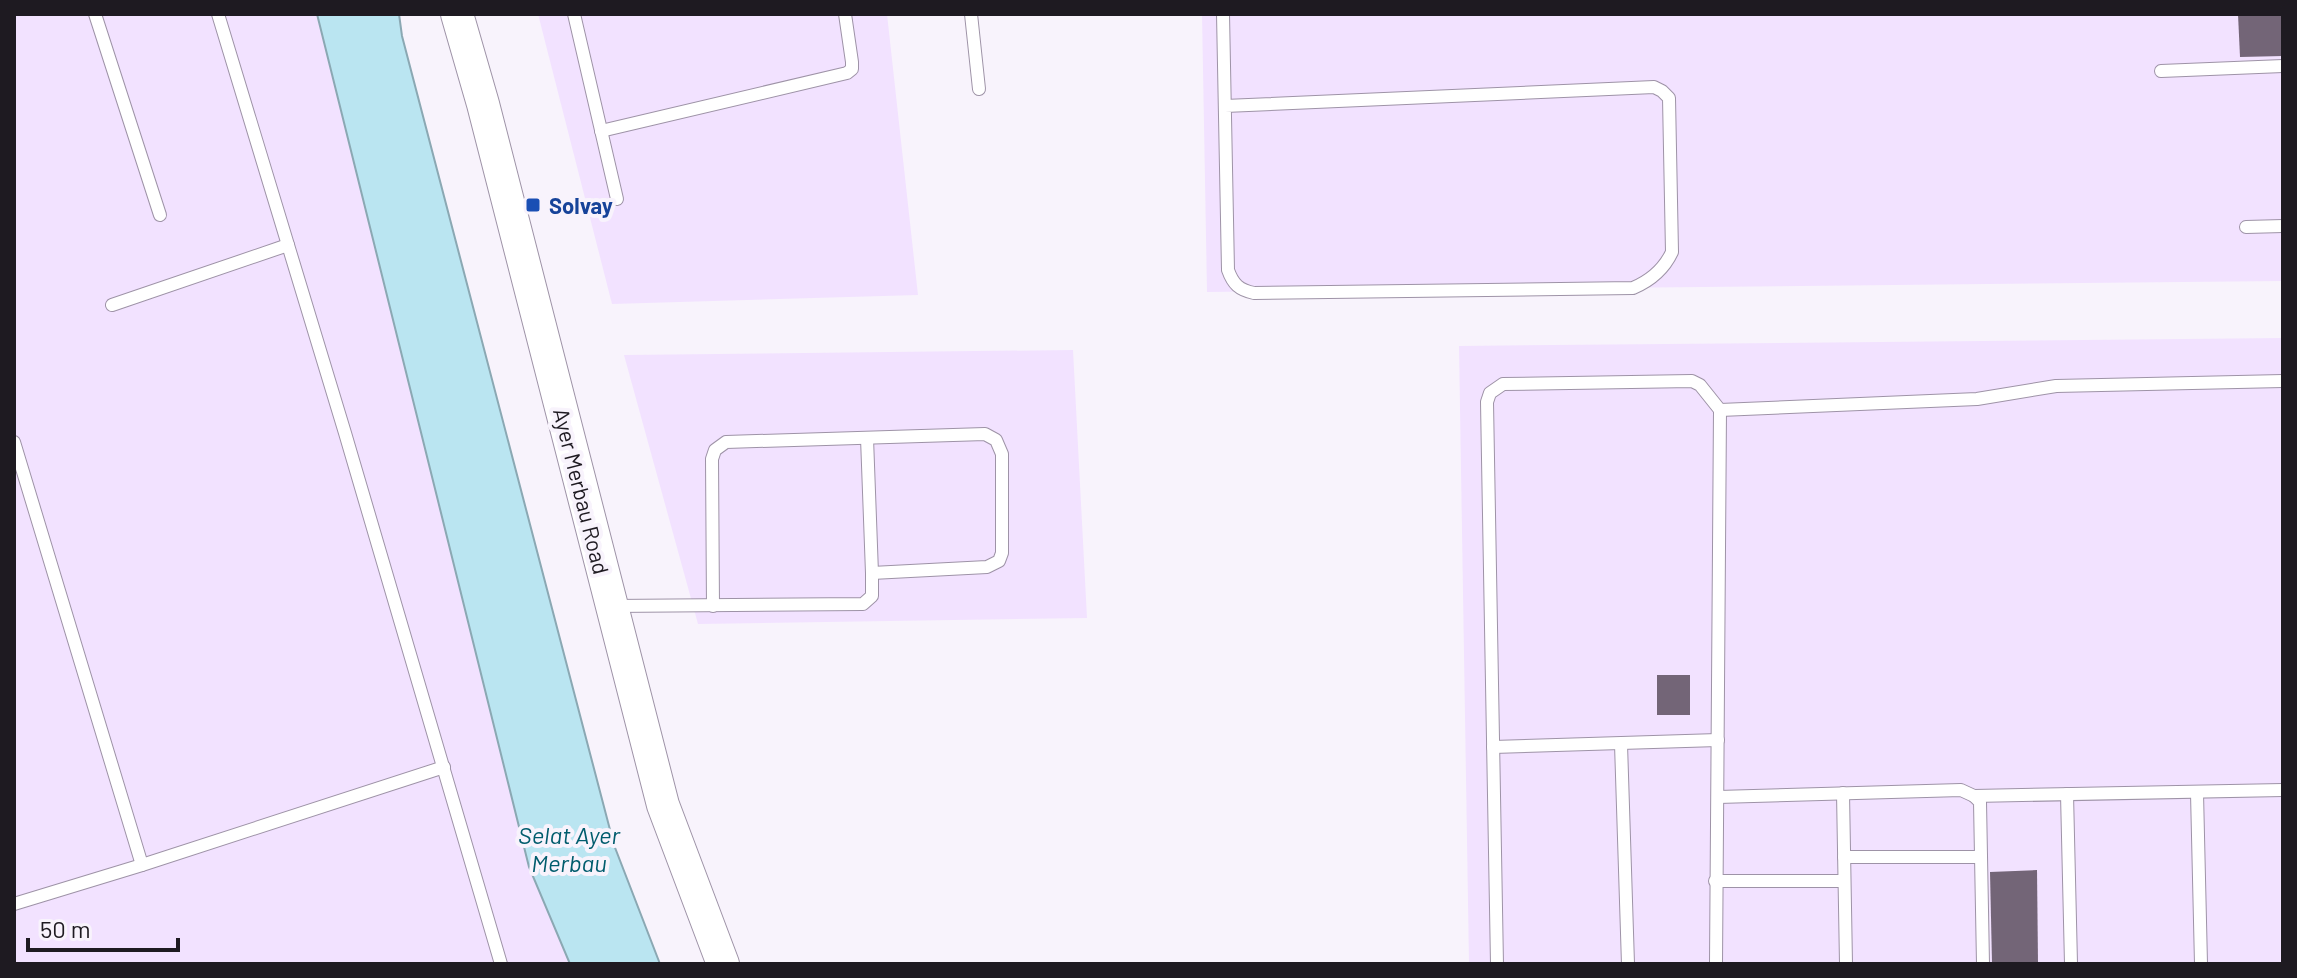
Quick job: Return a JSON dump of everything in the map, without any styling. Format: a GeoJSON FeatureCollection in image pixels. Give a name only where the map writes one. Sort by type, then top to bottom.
{"type":"FeatureCollection","features":[{"type":"Feature","properties":{"kind":"street","name":"Ayer Merbau Road"},"geometry":{"type":"LineString","coordinates":[[457,14],[483,104],[663,805],[723,964]]}},
{"type":"Feature","properties":{"kind":"lane"},"geometry":{"type":"LineString","coordinates":[[95,14],[160,215]]}},
{"type":"Feature","properties":{"kind":"lane"},"geometry":{"type":"LineString","coordinates":[[218,14],[501,964]]}},
{"type":"Feature","properties":{"kind":"lane"},"geometry":{"type":"LineString","coordinates":[[574,14],[617,199]]}},
{"type":"Feature","properties":{"kind":"lane"},"geometry":{"type":"LineString","coordinates":[[601,131],[847,73],[852,69],[852,62],[845,14]]}},
{"type":"Feature","properties":{"kind":"lane"},"geometry":{"type":"LineString","coordinates":[[971,14],[979,89]]}},
{"type":"Feature","properties":{"kind":"lane"},"geometry":{"type":"LineString","coordinates":[[1223,14],[1228,270],[1235,285],[1244,291],[1633,288],[1653,277],[1666,264],[1672,252],[1669,98],[1654,87],[1225,106]]}},
{"type":"Feature","properties":{"kind":"lane"},"geometry":{"type":"LineString","coordinates":[[2161,71],[2283,66]]}},
{"type":"Feature","properties":{"kind":"lane"},"geometry":{"type":"LineString","coordinates":[[2246,227],[2283,226]]}},
{"type":"Feature","properties":{"kind":"lane"},"geometry":{"type":"LineString","coordinates":[[112,305],[288,245]]}},
{"type":"Feature","properties":{"kind":"lane"},"geometry":{"type":"LineString","coordinates":[[1497,964],[1487,402],[1490,393],[1503,384],[1692,381],[1700,385],[1720,410],[1716,964]]}},
{"type":"Feature","properties":{"kind":"lane"},"geometry":{"type":"LineString","coordinates":[[1720,410],[1977,399],[2067,386],[2283,381]]}},
{"type":"Feature","properties":{"kind":"lane"},"geometry":{"type":"LineString","coordinates":[[713,606],[712,459],[719,445],[726,442],[985,434],[996,440],[1002,454],[1002,553],[995,564],[987,567],[872,573]]}},
{"type":"Feature","properties":{"kind":"lane"},"geometry":{"type":"LineString","coordinates":[[612,606],[863,604],[872,596],[867,438]]}},
{"type":"Feature","properties":{"kind":"lane"},"geometry":{"type":"LineString","coordinates":[[14,442],[16,458],[142,865]]}},
{"type":"Feature","properties":{"kind":"lane"},"geometry":{"type":"LineString","coordinates":[[1493,747],[1718,740]]}},
{"type":"Feature","properties":{"kind":"lane"},"geometry":{"type":"LineString","coordinates":[[1621,744],[1628,964]]}},
{"type":"Feature","properties":{"kind":"lane"},"geometry":{"type":"LineString","coordinates":[[14,904],[444,767]]}},
{"type":"Feature","properties":{"kind":"lane"},"geometry":{"type":"LineString","coordinates":[[1718,797],[1961,790],[1974,796],[1980,802],[1983,964]]}},
{"type":"Feature","properties":{"kind":"lane"},"geometry":{"type":"LineString","coordinates":[[1974,796],[2283,790]]}},
{"type":"Feature","properties":{"kind":"lane"},"geometry":{"type":"LineString","coordinates":[[1843,793],[1846,964]]}},
{"type":"Feature","properties":{"kind":"lane"},"geometry":{"type":"LineString","coordinates":[[2197,793],[2201,964]]}},
{"type":"Feature","properties":{"kind":"lane"},"geometry":{"type":"LineString","coordinates":[[2067,794],[2071,964]]}},
{"type":"Feature","properties":{"kind":"lane"},"geometry":{"type":"LineString","coordinates":[[1844,857],[1981,857]]}},
{"type":"Feature","properties":{"kind":"lane"},"geometry":{"type":"LineString","coordinates":[[1715,881],[1844,881]]}},
{"type":"Feature","properties":{"kind":"shaded area"},"geometry":{"type":"Polygon","coordinates":[[[14,14],[317,14],[529,867],[570,964],[14,964],[14,14]]]}},
{"type":"Feature","properties":{"kind":"shaded area"},"geometry":{"type":"Polygon","coordinates":[[[538,14],[887,14],[918,295],[612,304],[538,14]]]}},
{"type":"Feature","properties":{"kind":"shaded area"},"geometry":{"type":"Polygon","coordinates":[[[1202,14],[2283,14],[2283,281],[1207,292],[1202,14]]]}},
{"type":"Feature","properties":{"kind":"shaded area"},"geometry":{"type":"Polygon","coordinates":[[[2283,338],[2283,964],[1469,964],[1459,346],[2283,338]]]}},
{"type":"Feature","properties":{"kind":"shaded area"},"geometry":{"type":"Polygon","coordinates":[[[1073,350],[1087,618],[698,624],[624,355],[1073,350]]]}},
{"type":"Feature","properties":{"kind":"water","name":"Selat Ayer Merbau"},"geometry":{"type":"Polygon","coordinates":[[[317,14],[399,14],[402,36],[614,845],[660,964],[570,964],[529,867],[317,14]]]}},
{"type":"Feature","properties":{"kind":"building"},"geometry":{"type":"Polygon","coordinates":[[[2238,14],[2283,14],[2283,56],[2240,57],[2238,14]]]}},
{"type":"Feature","properties":{"kind":"building"},"geometry":{"type":"Polygon","coordinates":[[[1657,675],[1690,675],[1690,715],[1657,715],[1657,675]]]}},
{"type":"Feature","properties":{"kind":"building"},"geometry":{"type":"Polygon","coordinates":[[[2037,870],[2038,963],[1992,963],[1990,872],[2037,870]]]}},
{"type":"Feature","properties":{"kind":"place","name":"Solvay"},"geometry":{"type":"Point","coordinates":[533,205]}}]}
